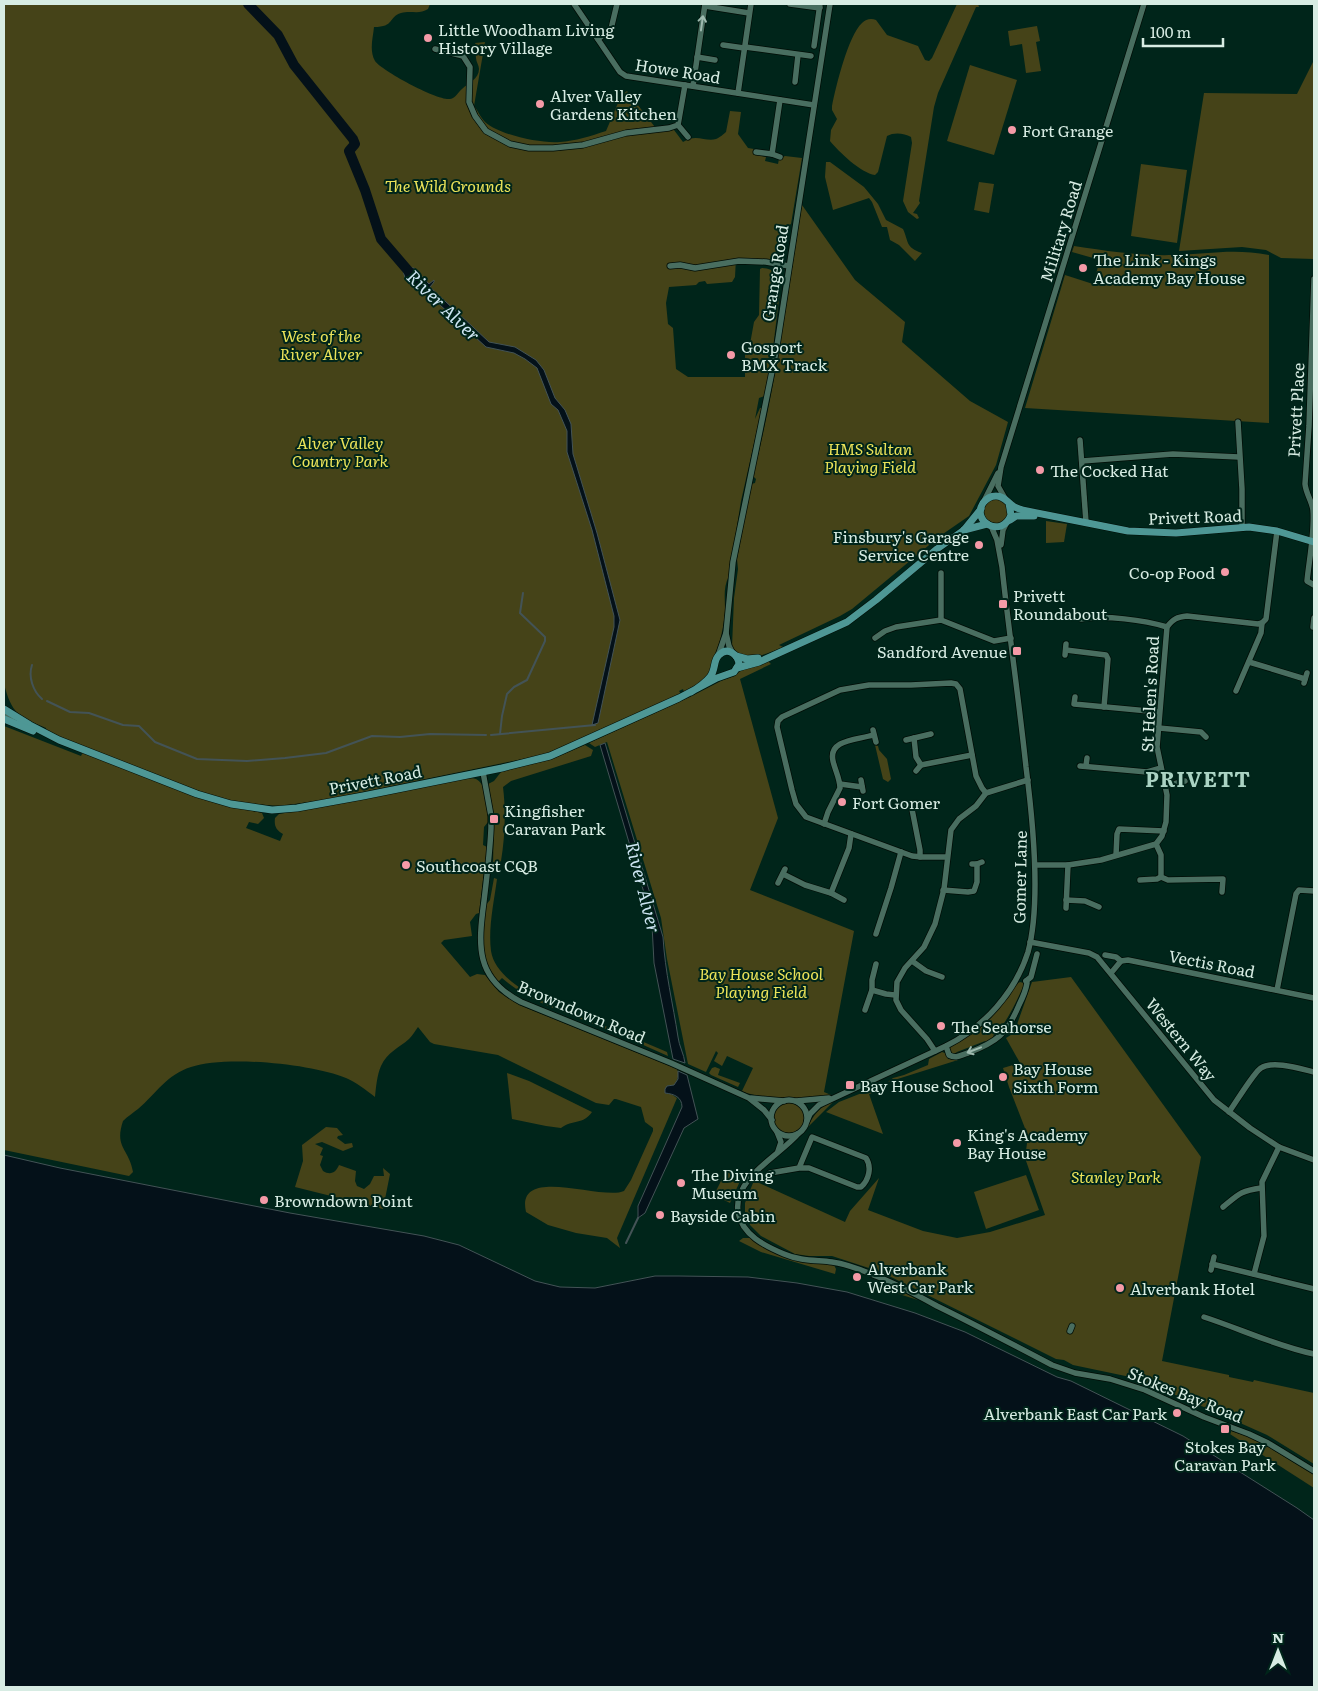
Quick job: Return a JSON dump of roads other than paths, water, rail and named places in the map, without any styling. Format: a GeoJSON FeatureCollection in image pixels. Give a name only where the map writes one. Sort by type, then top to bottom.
{"type":"FeatureCollection","features":[{"type":"Feature","properties":{"kind":"main road"},"geometry":{"type":"LineString","coordinates":[[773,656],[747,659],[726,651],[718,656],[716,664],[720,672],[727,674],[734,672],[738,668],[773,656],[847,622],[937,549],[964,530],[982,506],[991,497],[1001,497],[1008,501],[1012,508],[1008,522],[996,527],[989,525],[983,520],[982,506]]}},
{"type":"Feature","properties":{"kind":"main road","name":"Privett Road"},"geometry":{"type":"LineString","coordinates":[[1008,501],[1019,509],[1047,516],[1128,531],[1162,534],[1259,528],[1313,541]]}},
{"type":"Feature","properties":{"kind":"main road","name":"Privett Road"},"geometry":{"type":"LineString","coordinates":[[1008,522],[1016,516],[1047,516]]}},
{"type":"Feature","properties":{"kind":"main road"},"geometry":{"type":"LineString","coordinates":[[964,530],[989,525]]}},
{"type":"Feature","properties":{"kind":"main road"},"geometry":{"type":"LineString","coordinates":[[734,654],[738,660],[738,668]]}},
{"type":"Feature","properties":{"kind":"main road","name":"Privett Road"},"geometry":{"type":"LineString","coordinates":[[691,692],[709,679],[716,664]]}},
{"type":"Feature","properties":{"kind":"main road","name":"Privett Road"},"geometry":{"type":"LineString","coordinates":[[4,720],[216,800],[272,810],[297,808],[483,772],[555,754],[727,674]]}},
{"type":"Feature","properties":{"kind":"main road","name":"Privett Road"},"geometry":{"type":"LineString","coordinates":[[5,711],[60,740]]}},
{"type":"Feature","properties":{"kind":"street","name":"Howe Road"},"geometry":{"type":"LineString","coordinates":[[574,4],[620,72],[626,76],[814,105]]}},
{"type":"Feature","properties":{"kind":"street"},"geometry":{"type":"LineString","coordinates":[[598,39],[611,29],[616,4]]}},
{"type":"Feature","properties":{"kind":"street"},"geometry":{"type":"LineString","coordinates":[[738,93],[751,4]]}},
{"type":"Feature","properties":{"kind":"street"},"geometry":{"type":"LineString","coordinates":[[790,4],[820,6],[814,46]]}},
{"type":"Feature","properties":{"kind":"street","name":"Grange Road"},"geometry":{"type":"LineString","coordinates":[[718,656],[726,633],[728,601],[737,537],[772,372],[830,4]]}},
{"type":"Feature","properties":{"kind":"street","name":"Military Road"},"geometry":{"type":"LineString","coordinates":[[1008,501],[998,486],[1001,467],[1144,4]]}},
{"type":"Feature","properties":{"kind":"street"},"geometry":{"type":"LineString","coordinates":[[693,86],[705,5],[749,13]]}},
{"type":"Feature","properties":{"kind":"street"},"geometry":{"type":"LineString","coordinates":[[723,45],[811,56]]}},
{"type":"Feature","properties":{"kind":"street"},"geometry":{"type":"LineString","coordinates":[[435,49],[463,56],[470,66],[469,102],[475,116],[486,131],[510,144],[529,148],[583,145],[626,133],[669,128],[678,125]]}},
{"type":"Feature","properties":{"kind":"street"},"geometry":{"type":"LineString","coordinates":[[795,82],[798,55]]}},
{"type":"Feature","properties":{"kind":"street"},"geometry":{"type":"LineString","coordinates":[[697,57],[716,60]]}},
{"type":"Feature","properties":{"kind":"street"},"geometry":{"type":"LineString","coordinates":[[685,85],[678,125],[688,137]]}},
{"type":"Feature","properties":{"kind":"street"},"geometry":{"type":"LineString","coordinates":[[772,154],[780,100]]}},
{"type":"Feature","properties":{"kind":"street"},"geometry":{"type":"LineString","coordinates":[[756,152],[780,157]]}},
{"type":"Feature","properties":{"kind":"street"},"geometry":{"type":"LineString","coordinates":[[670,266],[680,265],[695,268],[739,261],[766,262],[789,266]]}},
{"type":"Feature","properties":{"kind":"street","name":"Privett Place"},"geometry":{"type":"LineString","coordinates":[[1314,279],[1305,484],[1313,511],[1313,541],[1307,581],[1314,585]]}},
{"type":"Feature","properties":{"kind":"street"},"geometry":{"type":"LineString","coordinates":[[1238,422],[1242,528]]}},
{"type":"Feature","properties":{"kind":"street"},"geometry":{"type":"LineString","coordinates":[[1080,440],[1086,522]]}},
{"type":"Feature","properties":{"kind":"street"},"geometry":{"type":"LineString","coordinates":[[1082,461],[1174,454],[1240,457]]}},
{"type":"Feature","properties":{"kind":"street","name":"Military Road"},"geometry":{"type":"LineString","coordinates":[[982,506],[1001,467]]}},
{"type":"Feature","properties":{"kind":"street","name":"Gomer Lane"},"geometry":{"type":"LineString","coordinates":[[1000,552],[1003,530],[1008,522]]}},
{"type":"Feature","properties":{"kind":"street","name":"Gomer Lane"},"geometry":{"type":"LineString","coordinates":[[834,1097],[962,1038],[988,1018],[1018,977],[1030,942],[1035,901],[1033,819],[1000,552],[997,540],[989,525]]}},
{"type":"Feature","properties":{"kind":"street"},"geometry":{"type":"LineString","coordinates":[[1239,689],[1261,633],[1262,623],[1266,619],[1277,531]]}},
{"type":"Feature","properties":{"kind":"street"},"geometry":{"type":"LineString","coordinates":[[941,573],[941,620]]}},
{"type":"Feature","properties":{"kind":"street","name":"St Helen's Road"},"geometry":{"type":"LineString","coordinates":[[1156,844],[1164,831],[1167,804],[1166,786],[1157,747],[1167,627],[1177,617],[1187,616],[1262,623]]}},
{"type":"Feature","properties":{"kind":"street"},"geometry":{"type":"LineString","coordinates":[[1081,619],[1092,617],[1151,622],[1167,627]]}},
{"type":"Feature","properties":{"kind":"street"},"geometry":{"type":"LineString","coordinates":[[1314,618],[1314,624]]}},
{"type":"Feature","properties":{"kind":"street"},"geometry":{"type":"LineString","coordinates":[[875,638],[885,631],[896,627],[941,620],[994,641],[1011,638]]}},
{"type":"Feature","properties":{"kind":"street","name":"Grange Road"},"geometry":{"type":"LineString","coordinates":[[726,633],[729,646],[734,654]]}},
{"type":"Feature","properties":{"kind":"street"},"geometry":{"type":"LineString","coordinates":[[1066,650],[1106,655],[1108,658],[1104,707]]}},
{"type":"Feature","properties":{"kind":"street"},"geometry":{"type":"LineString","coordinates":[[1249,662],[1305,679]]}},
{"type":"Feature","properties":{"kind":"street"},"geometry":{"type":"LineString","coordinates":[[947,857],[920,857],[901,852],[806,817],[796,804],[777,727],[778,721],[782,717],[840,690],[869,686],[956,684],[960,689],[976,776],[986,793]]}},
{"type":"Feature","properties":{"kind":"street"},"geometry":{"type":"LineString","coordinates":[[1074,697],[1074,704],[1160,712]]}},
{"type":"Feature","properties":{"kind":"street"},"geometry":{"type":"LineString","coordinates":[[4,704],[5,711],[27,729]]}},
{"type":"Feature","properties":{"kind":"street"},"geometry":{"type":"LineString","coordinates":[[1159,728],[1201,732],[1206,737]]}},
{"type":"Feature","properties":{"kind":"street"},"geometry":{"type":"LineString","coordinates":[[824,824],[828,812],[839,793],[840,784],[832,759],[833,750],[837,745],[873,733],[876,742]]}},
{"type":"Feature","properties":{"kind":"street"},"geometry":{"type":"LineString","coordinates":[[906,740],[932,734]]}},
{"type":"Feature","properties":{"kind":"street"},"geometry":{"type":"LineString","coordinates":[[914,738],[916,757],[921,765]]}},
{"type":"Feature","properties":{"kind":"street"},"geometry":{"type":"LineString","coordinates":[[916,771],[921,765],[972,755]]}},
{"type":"Feature","properties":{"kind":"street"},"geometry":{"type":"LineString","coordinates":[[1087,758],[1083,766],[1147,772],[1161,768]]}},
{"type":"Feature","properties":{"kind":"street","name":"Browndown Road"},"geometry":{"type":"LineString","coordinates":[[483,772],[491,816],[491,828],[480,948],[484,966],[495,983],[510,996],[521,1002],[680,1067],[749,1098],[764,1110],[772,1120]]}},
{"type":"Feature","properties":{"kind":"street"},"geometry":{"type":"LineString","coordinates":[[935,1051],[927,1039],[901,1010],[896,1000],[896,987],[900,974],[924,947],[933,930],[943,890],[950,836],[954,824],[976,806],[986,793],[1028,780]]}},
{"type":"Feature","properties":{"kind":"street"},"geometry":{"type":"LineString","coordinates":[[1166,786],[1185,781]]}},
{"type":"Feature","properties":{"kind":"street"},"geometry":{"type":"LineString","coordinates":[[840,784],[862,786]]}},
{"type":"Feature","properties":{"kind":"street"},"geometry":{"type":"LineString","coordinates":[[910,804],[920,857]]}},
{"type":"Feature","properties":{"kind":"street"},"geometry":{"type":"LineString","coordinates":[[1116,855],[1117,834],[1120,829],[1164,831]]}},
{"type":"Feature","properties":{"kind":"street"},"geometry":{"type":"LineString","coordinates":[[831,893],[849,848],[851,834]]}},
{"type":"Feature","properties":{"kind":"street"},"geometry":{"type":"LineString","coordinates":[[1035,865],[1085,863],[1156,844],[1162,855],[1162,877]]}},
{"type":"Feature","properties":{"kind":"street"},"geometry":{"type":"LineString","coordinates":[[876,934],[884,920],[901,852]]}},
{"type":"Feature","properties":{"kind":"street"},"geometry":{"type":"LineString","coordinates":[[943,890],[974,891],[977,882],[977,863]]}},
{"type":"Feature","properties":{"kind":"street"},"geometry":{"type":"LineString","coordinates":[[1066,908],[1068,865]]}},
{"type":"Feature","properties":{"kind":"street"},"geometry":{"type":"LineString","coordinates":[[778,883],[784,872],[805,885],[831,893],[844,900]]}},
{"type":"Feature","properties":{"kind":"street"},"geometry":{"type":"LineString","coordinates":[[1140,881],[1162,877],[1168,880],[1223,878],[1222,892]]}},
{"type":"Feature","properties":{"kind":"street"},"geometry":{"type":"LineString","coordinates":[[1277,990],[1296,894],[1299,890],[1314,891]]}},
{"type":"Feature","properties":{"kind":"street"},"geometry":{"type":"LineString","coordinates":[[1066,900],[1085,901],[1099,907]]}},
{"type":"Feature","properties":{"kind":"street","name":"Western Way"},"geometry":{"type":"LineString","coordinates":[[1030,942],[1089,952],[1097,957],[1214,1100],[1279,1147],[1314,1160]]}},
{"type":"Feature","properties":{"kind":"street"},"geometry":{"type":"LineString","coordinates":[[1026,981],[1031,977],[1037,954]]}},
{"type":"Feature","properties":{"kind":"street","name":"Vectis Road"},"geometry":{"type":"LineString","coordinates":[[1105,955],[1116,957],[1121,961],[1128,960],[1314,998]]}},
{"type":"Feature","properties":{"kind":"street"},"geometry":{"type":"LineString","coordinates":[[912,961],[926,971],[942,977]]}},
{"type":"Feature","properties":{"kind":"street"},"geometry":{"type":"LineString","coordinates":[[1111,973],[1121,961]]}},
{"type":"Feature","properties":{"kind":"street"},"geometry":{"type":"LineString","coordinates":[[865,1010],[872,990],[872,980],[876,964]]}},
{"type":"Feature","properties":{"kind":"street"},"geometry":{"type":"LineString","coordinates":[[1018,977],[1026,981]]}},
{"type":"Feature","properties":{"kind":"street"},"geometry":{"type":"LineString","coordinates":[[946,1046],[950,1055],[956,1057],[980,1048],[998,1038],[1005,1032],[1014,1016],[1026,988],[1026,981]]}},
{"type":"Feature","properties":{"kind":"street"},"geometry":{"type":"LineString","coordinates":[[872,990],[895,995]]}},
{"type":"Feature","properties":{"kind":"street"},"geometry":{"type":"LineString","coordinates":[[1229,1112],[1260,1068],[1271,1064],[1314,1072]]}},
{"type":"Feature","properties":{"kind":"street"},"geometry":{"type":"LineString","coordinates":[[777,1153],[781,1142],[772,1120],[773,1111],[776,1106],[784,1101],[834,1097]]}},
{"type":"Feature","properties":{"kind":"street","name":"Stokes Bay Road"},"geometry":{"type":"LineString","coordinates":[[834,1097],[814,1109],[805,1126],[798,1134],[753,1174],[745,1186],[739,1200],[739,1217],[746,1231],[751,1235],[772,1248],[798,1259],[833,1262],[877,1276],[1058,1368],[1145,1390],[1204,1417],[1250,1434],[1314,1471]]}},
{"type":"Feature","properties":{"kind":"street","name":"Browndown Road"},"geometry":{"type":"LineString","coordinates":[[749,1098],[784,1101]]}},
{"type":"Feature","properties":{"kind":"street"},"geometry":{"type":"LineString","coordinates":[[794,1101],[803,1106],[807,1121]]}},
{"type":"Feature","properties":{"kind":"street"},"geometry":{"type":"LineString","coordinates":[[777,1130],[787,1136],[798,1134]]}},
{"type":"Feature","properties":{"kind":"street"},"geometry":{"type":"LineString","coordinates":[[753,1174],[764,1179],[770,1173],[809,1168],[861,1187],[870,1171],[870,1163],[866,1158],[812,1137],[799,1168]]}},
{"type":"Feature","properties":{"kind":"street"},"geometry":{"type":"LineString","coordinates":[[1254,1274],[1264,1236],[1262,1182],[1279,1147]]}},
{"type":"Feature","properties":{"kind":"street"},"geometry":{"type":"LineString","coordinates":[[1223,1206],[1242,1191],[1261,1188]]}},
{"type":"Feature","properties":{"kind":"street"},"geometry":{"type":"LineString","coordinates":[[1229,1202],[1235,1208]]}},
{"type":"Feature","properties":{"kind":"street"},"geometry":{"type":"LineString","coordinates":[[1214,1257],[1212,1267],[1254,1274],[1314,1288]]}},
{"type":"Feature","properties":{"kind":"street"},"geometry":{"type":"LineString","coordinates":[[1204,1317],[1233,1326],[1286,1348],[1314,1354]]}},
{"type":"Feature","properties":{"kind":"water"},"geometry":{"type":"Polygon","coordinates":[[[404,263],[410,268],[414,268],[429,284],[434,280],[430,287],[489,342],[515,347],[536,360],[544,370],[555,398],[565,410],[571,424],[573,454],[597,533],[620,620],[598,723],[592,725],[614,627],[614,616],[592,530],[567,452],[567,431],[558,410],[551,404],[537,368],[514,353],[486,347],[428,294],[424,291],[421,292],[405,278],[402,267],[404,263]]]}},
{"type":"Feature","properties":{"kind":"water"},"geometry":{"type":"Polygon","coordinates":[[[605,743],[663,937],[667,975],[685,1063],[673,1059],[654,963],[652,925],[600,745],[605,743]]]}},
{"type":"Feature","properties":{"kind":"water"},"geometry":{"type":"Polygon","coordinates":[[[678,1071],[687,1075],[698,1119],[684,1128],[645,1213],[638,1218],[638,1206],[682,1107],[681,1101],[677,1097],[665,1093],[667,1086],[674,1085],[678,1079],[678,1071]]]}},
{"type":"Feature","properties":{"kind":"water"},"geometry":{"type":"Polygon","coordinates":[[[4,1155],[60,1168],[290,1213],[424,1236],[459,1245],[535,1281],[560,1287],[595,1288],[655,1276],[748,1277],[847,1292],[915,1313],[965,1332],[1183,1436],[1314,1520],[1314,1687],[4,1687],[4,1155]]]}},
{"type":"Feature","properties":{"kind":"waterway","name":"River Alver"},"geometry":{"type":"LineString","coordinates":[[248,4],[278,35],[294,65],[353,139],[355,144],[349,151],[365,190],[381,239],[411,274]]}},
{"type":"Feature","properties":{"kind":"waterway"},"geometry":{"type":"LineString","coordinates":[[500,734],[507,694],[514,687],[527,680],[545,641],[545,637],[520,613],[523,593]]}},
{"type":"Feature","properties":{"kind":"waterway"},"geometry":{"type":"LineString","coordinates":[[32,665],[32,684],[42,699]]}},
{"type":"Feature","properties":{"kind":"waterway"},"geometry":{"type":"LineString","coordinates":[[47,701],[70,712],[89,713],[123,725],[139,726],[155,742],[197,759],[247,761],[326,753],[372,736],[486,735]]}},
{"type":"Feature","properties":{"kind":"waterway"},"geometry":{"type":"LineString","coordinates":[[491,735],[595,725]]}},
{"type":"Feature","properties":{"kind":"waterway","name":"River Alver"},"geometry":{"type":"LineString","coordinates":[[626,1243],[638,1218]]}},
{"type":"Feature","properties":{"kind":"place","name":"Little Woodham Living History Village"},"geometry":{"type":"Point","coordinates":[428,38]}},
{"type":"Feature","properties":{"kind":"place","name":"Alver Valley Gardens Kitchen"},"geometry":{"type":"Point","coordinates":[540,104]}},
{"type":"Feature","properties":{"kind":"place","name":"Fort Grange"},"geometry":{"type":"Point","coordinates":[1012,130]}},
{"type":"Feature","properties":{"kind":"place","name":"The Link - Kings Academy Bay House"},"geometry":{"type":"Point","coordinates":[1083,268]}},
{"type":"Feature","properties":{"kind":"place","name":"Gosport BMX Track"},"geometry":{"type":"Point","coordinates":[731,355]}},
{"type":"Feature","properties":{"kind":"place","name":"The Cocked Hat"},"geometry":{"type":"Point","coordinates":[1040,470]}},
{"type":"Feature","properties":{"kind":"place","name":"Finsbury's Garage Service Centre"},"geometry":{"type":"Point","coordinates":[979,545]}},
{"type":"Feature","properties":{"kind":"place","name":"Co-op Food"},"geometry":{"type":"Point","coordinates":[1225,572]}},
{"type":"Feature","properties":{"kind":"place","name":"Privett Roundabout"},"geometry":{"type":"Point","coordinates":[1003,604]}},
{"type":"Feature","properties":{"kind":"place","name":"Sandford Avenue"},"geometry":{"type":"Point","coordinates":[1017,651]}},
{"type":"Feature","properties":{"kind":"place","name":"Fort Gomer"},"geometry":{"type":"Point","coordinates":[842,802]}},
{"type":"Feature","properties":{"kind":"place","name":"Kingfisher Caravan Park"},"geometry":{"type":"Point","coordinates":[494,819]}},
{"type":"Feature","properties":{"kind":"place","name":"Southcoast CQB"},"geometry":{"type":"Point","coordinates":[406,865]}},
{"type":"Feature","properties":{"kind":"place","name":"The Seahorse"},"geometry":{"type":"Point","coordinates":[941,1026]}},
{"type":"Feature","properties":{"kind":"place","name":"Bay House Sixth Form"},"geometry":{"type":"Point","coordinates":[1003,1077]}},
{"type":"Feature","properties":{"kind":"place","name":"Bay House School"},"geometry":{"type":"Point","coordinates":[850,1085]}},
{"type":"Feature","properties":{"kind":"place","name":"King's Academy Bay House"},"geometry":{"type":"Point","coordinates":[957,1143]}},
{"type":"Feature","properties":{"kind":"place","name":"The Diving Museum"},"geometry":{"type":"Point","coordinates":[681,1183]}},
{"type":"Feature","properties":{"kind":"place","name":"Browndown Point"},"geometry":{"type":"Point","coordinates":[264,1200]}},
{"type":"Feature","properties":{"kind":"place","name":"Bayside Cabin"},"geometry":{"type":"Point","coordinates":[660,1215]}},
{"type":"Feature","properties":{"kind":"place","name":"Alverbank West Car Park"},"geometry":{"type":"Point","coordinates":[857,1277]}},
{"type":"Feature","properties":{"kind":"place","name":"Alverbank Hotel"},"geometry":{"type":"Point","coordinates":[1120,1288]}},
{"type":"Feature","properties":{"kind":"place","name":"Alverbank East Car Park"},"geometry":{"type":"Point","coordinates":[1177,1413]}},
{"type":"Feature","properties":{"kind":"place","name":"Stokes Bay Caravan Park"},"geometry":{"type":"Point","coordinates":[1225,1429]}},
{"type":"Feature","properties":{"kind":"district","name":"PRIVETT"},"geometry":{"type":"Point","coordinates":[1198,777]}},
{"type":"Feature","properties":{"kind":"park label","name":"The Wild Grounds"},"geometry":{"type":"Point","coordinates":[448,185]}},
{"type":"Feature","properties":{"kind":"park label","name":"West of the River Alver"},"geometry":{"type":"Point","coordinates":[321,344]}},
{"type":"Feature","properties":{"kind":"park label","name":"Alver Valley Country Park"},"geometry":{"type":"Point","coordinates":[340,451]}},
{"type":"Feature","properties":{"kind":"park label","name":"HMS Sultan Playing Field"},"geometry":{"type":"Point","coordinates":[870,457]}},
{"type":"Feature","properties":{"kind":"park label","name":"Bay House School Playing Field"},"geometry":{"type":"Point","coordinates":[761,982]}},
{"type":"Feature","properties":{"kind":"park label","name":"Stanley Park"},"geometry":{"type":"Point","coordinates":[1116,1176]}}]}
